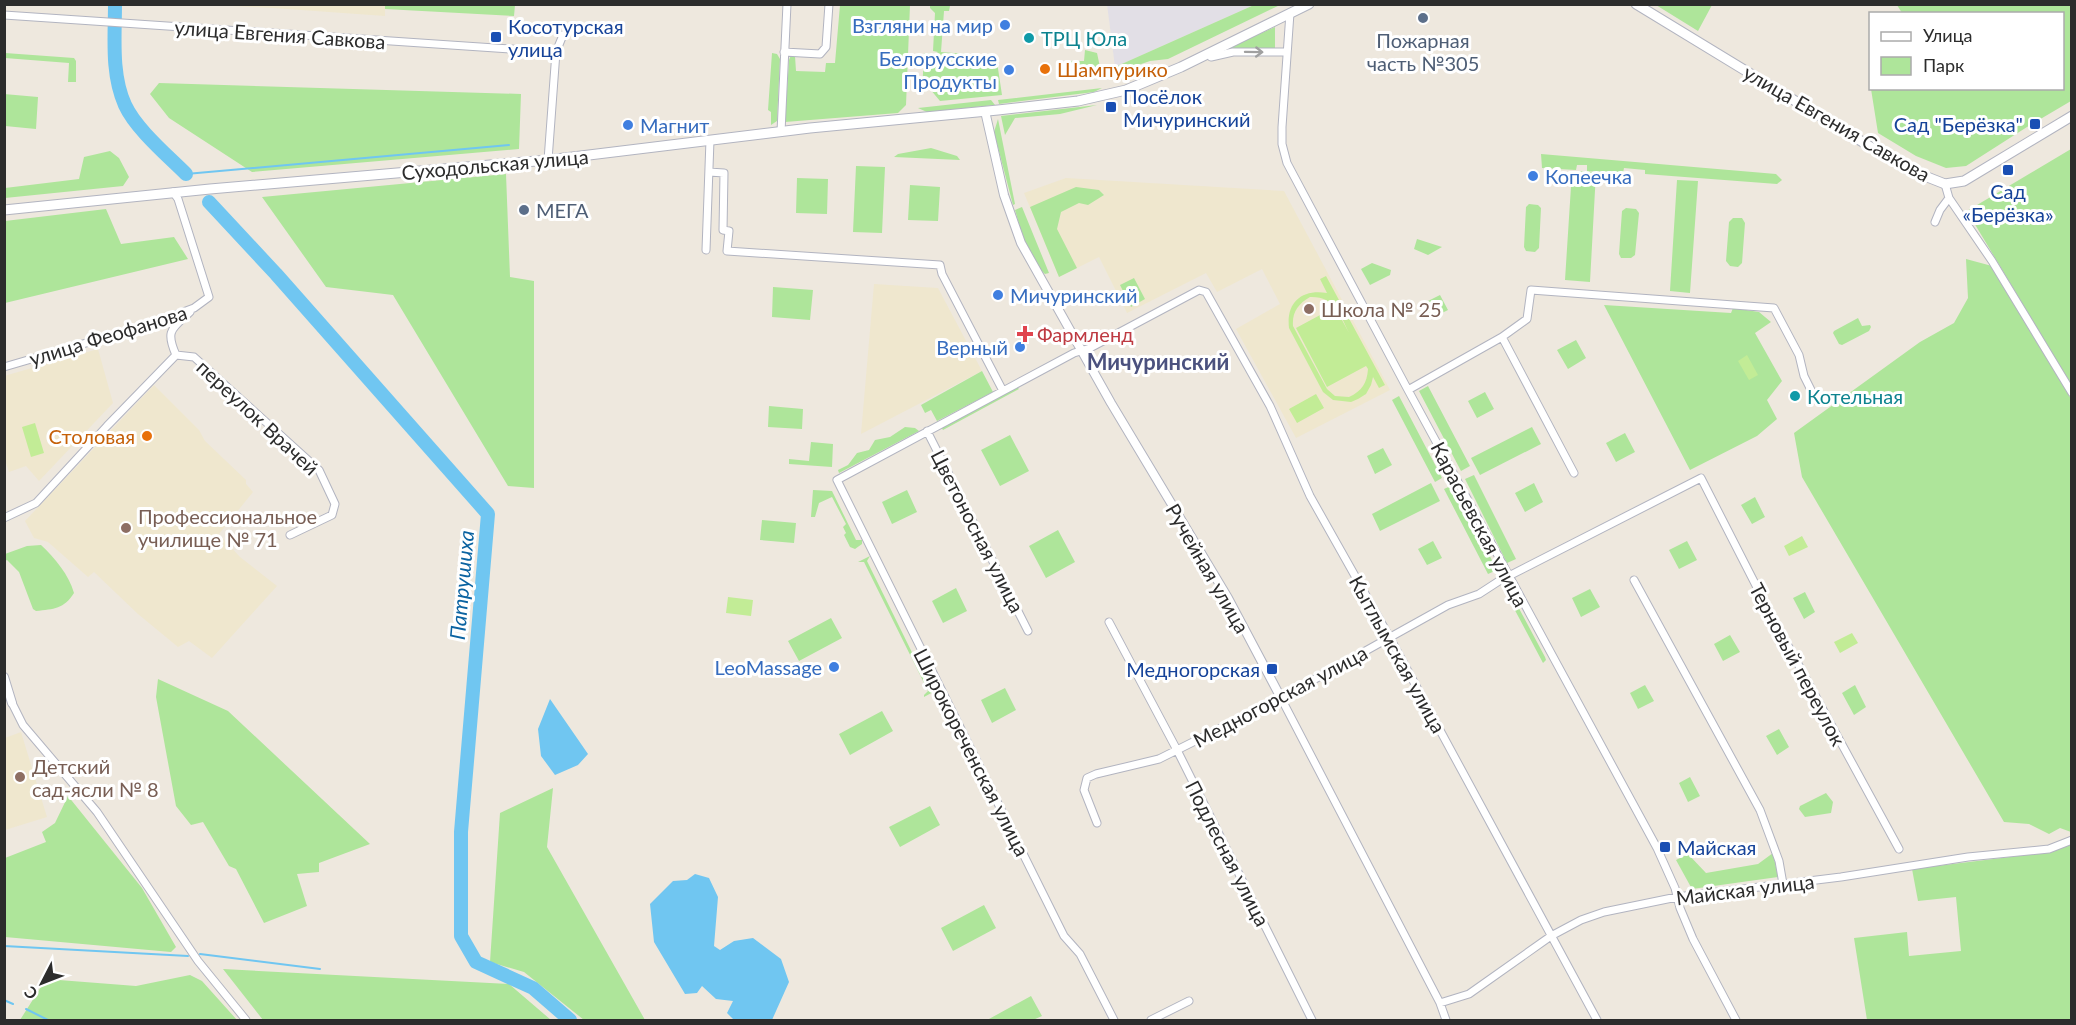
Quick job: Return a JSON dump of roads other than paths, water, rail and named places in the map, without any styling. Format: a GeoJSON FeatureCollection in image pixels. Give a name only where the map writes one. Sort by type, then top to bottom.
{"type":"FeatureCollection","features":[{"type":"Feature","properties":{"kind":"main road"},"geometry":{"type":"LineString","coordinates":[[985,111],[1078,100],[1126,90],[1309,4]]}},
{"type":"Feature","properties":{"kind":"main road","name":"улица Евгения Савкова"},"geometry":{"type":"LineString","coordinates":[[1636,4],[1898,164],[1945,184],[1964,181],[2072,116]]}},
{"type":"Feature","properties":{"kind":"main road","name":"Суходольская улица"},"geometry":{"type":"LineString","coordinates":[[4,210],[173,192],[548,160],[780,132],[985,111]]}},
{"type":"Feature","properties":{"kind":"street"},"geometry":{"type":"LineString","coordinates":[[780,132],[787,4]]}},
{"type":"Feature","properties":{"kind":"street"},"geometry":{"type":"LineString","coordinates":[[784,52],[820,54],[826,47],[829,4]]}},
{"type":"Feature","properties":{"kind":"street","name":"Карасьевская улица"},"geometry":{"type":"LineString","coordinates":[[1290,13],[1282,135],[1287,163],[1657,848],[1694,939],[1736,1020]]}},
{"type":"Feature","properties":{"kind":"street","name":"улица Евгения Савкова"},"geometry":{"type":"LineString","coordinates":[[4,15],[556,52]]}},
{"type":"Feature","properties":{"kind":"street"},"geometry":{"type":"LineString","coordinates":[[548,160],[556,52],[563,35]]}},
{"type":"Feature","properties":{"kind":"street"},"geometry":{"type":"LineString","coordinates":[[1180,66],[1187,67],[1218,54],[1287,52]]}},
{"type":"Feature","properties":{"kind":"street","name":"Ручейная улица"},"geometry":{"type":"LineString","coordinates":[[985,111],[1014,229],[1080,350],[1228,598],[1440,1003],[1446,1020]]}},
{"type":"Feature","properties":{"kind":"street"},"geometry":{"type":"LineString","coordinates":[[706,250],[711,140]]}},
{"type":"Feature","properties":{"kind":"street"},"geometry":{"type":"LineString","coordinates":[[709,172],[724,173],[723,230],[729,231],[727,251],[940,265],[942,274],[1002,391]]}},
{"type":"Feature","properties":{"kind":"street"},"geometry":{"type":"LineString","coordinates":[[1945,184],[1949,198],[1992,261],[2072,393]]}},
{"type":"Feature","properties":{"kind":"street","name":"улица Феофанова"},"geometry":{"type":"LineString","coordinates":[[4,367],[151,324],[194,308],[209,297],[178,198],[173,192]]}},
{"type":"Feature","properties":{"kind":"street"},"geometry":{"type":"LineString","coordinates":[[1935,222],[1949,198]]}},
{"type":"Feature","properties":{"kind":"street","name":"Цветоносная улица"},"geometry":{"type":"LineString","coordinates":[[837,480],[1080,350],[1090,348],[1199,290]]}},
{"type":"Feature","properties":{"kind":"street","name":"Кытлымская улица"},"geometry":{"type":"LineString","coordinates":[[1199,290],[1206,292],[1237,345],[1270,406],[1310,495],[1597,1020]]}},
{"type":"Feature","properties":{"kind":"street"},"geometry":{"type":"LineString","coordinates":[[1408,390],[1502,337],[1527,319],[1532,290],[1774,308],[1799,356],[1804,376],[1816,400]]}},
{"type":"Feature","properties":{"kind":"street"},"geometry":{"type":"LineString","coordinates":[[4,518],[36,503],[176,356],[170,341],[172,330],[194,308]]}},
{"type":"Feature","properties":{"kind":"street"},"geometry":{"type":"LineString","coordinates":[[1502,337],[1574,473]]}},
{"type":"Feature","properties":{"kind":"street","name":"переулок Врачей"},"geometry":{"type":"LineString","coordinates":[[176,356],[194,357],[320,470],[335,504],[332,515],[290,535]]}},
{"type":"Feature","properties":{"kind":"street","name":"Цветоносная улица"},"geometry":{"type":"LineString","coordinates":[[927,431],[1028,631]]}},
{"type":"Feature","properties":{"kind":"street","name":"Медногорская улица"},"geometry":{"type":"LineString","coordinates":[[1097,824],[1084,790],[1087,778],[1160,759],[1281,699],[1448,605],[1479,594],[1509,576],[1701,478]]}},
{"type":"Feature","properties":{"kind":"street","name":"Терновый переулок"},"geometry":{"type":"LineString","coordinates":[[1701,478],[1768,609],[1899,849]]}},
{"type":"Feature","properties":{"kind":"street","name":"Широкореченская улица"},"geometry":{"type":"LineString","coordinates":[[837,480],[1064,936],[1080,954],[1114,1020]]}},
{"type":"Feature","properties":{"kind":"street"},"geometry":{"type":"LineString","coordinates":[[1634,580],[1760,810],[1779,861],[1783,884]]}},
{"type":"Feature","properties":{"kind":"street","name":"Подлесная улица"},"geometry":{"type":"LineString","coordinates":[[1109,622],[1177,750],[1312,1020]]}},
{"type":"Feature","properties":{"kind":"street"},"geometry":{"type":"LineString","coordinates":[[4,677],[12,703],[23,725],[97,812],[198,961],[246,1020]]}},
{"type":"Feature","properties":{"kind":"street","name":"Майская улица"},"geometry":{"type":"LineString","coordinates":[[1440,1003],[1469,994],[1551,936],[1581,920],[1604,912],[1677,897],[1971,857],[2049,849],[2072,840]]}},
{"type":"Feature","properties":{"kind":"street"},"geometry":{"type":"LineString","coordinates":[[1151,1020],[1189,1001]]}},
{"type":"Feature","properties":{"kind":"water"},"geometry":{"type":"Polygon","coordinates":[[[550,699],[588,754],[578,765],[555,775],[541,756],[538,729],[550,699]]]}},
{"type":"Feature","properties":{"kind":"water"},"geometry":{"type":"Polygon","coordinates":[[[695,874],[709,878],[718,897],[714,946],[720,950],[734,941],[753,938],[781,959],[789,982],[772,1020],[734,1020],[727,1013],[733,1001],[716,999],[702,986],[697,993],[685,994],[654,942],[650,904],[673,881],[687,880],[695,874]]]}},
{"type":"Feature","properties":{"kind":"waterway","name":"Патрушиха"},"geometry":{"type":"LineString","coordinates":[[115,4],[116,68],[125,105],[136,123],[186,174]]}},
{"type":"Feature","properties":{"kind":"waterway"},"geometry":{"type":"LineString","coordinates":[[186,174],[509,145]]}},
{"type":"Feature","properties":{"kind":"waterway","name":"Патрушиха"},"geometry":{"type":"LineString","coordinates":[[209,202],[276,274],[488,514],[461,832],[461,936],[476,962],[533,988],[570,1020]]}},
{"type":"Feature","properties":{"kind":"waterway"},"geometry":{"type":"LineString","coordinates":[[4,946],[188,956]]}},
{"type":"Feature","properties":{"kind":"waterway"},"geometry":{"type":"LineString","coordinates":[[200,954],[320,969]]}},
{"type":"Feature","properties":{"kind":"waterway"},"geometry":{"type":"LineString","coordinates":[[4,1000],[13,1004]]}},
{"type":"Feature","properties":{"kind":"waterway"},"geometry":{"type":"LineString","coordinates":[[26,1009],[48,1020]]}},
{"type":"Feature","properties":{"kind":"place","name":"Пожарная часть №305"},"geometry":{"type":"Point","coordinates":[1423,18]}},
{"type":"Feature","properties":{"kind":"place","name":"Взгляни на мир"},"geometry":{"type":"Point","coordinates":[1005,25]}},
{"type":"Feature","properties":{"kind":"place","name":"Косотурская улица"},"geometry":{"type":"Point","coordinates":[496,37]}},
{"type":"Feature","properties":{"kind":"place","name":"ТРЦ Юла"},"geometry":{"type":"Point","coordinates":[1029,38]}},
{"type":"Feature","properties":{"kind":"place","name":"Шампурико"},"geometry":{"type":"Point","coordinates":[1045,69]}},
{"type":"Feature","properties":{"kind":"place","name":"Белорусские Продукты"},"geometry":{"type":"Point","coordinates":[1009,70]}},
{"type":"Feature","properties":{"kind":"place","name":"Посёлок Мичуринский"},"geometry":{"type":"Point","coordinates":[1111,107]}},
{"type":"Feature","properties":{"kind":"place","name":"Сад \"Берёзка\""},"geometry":{"type":"Point","coordinates":[2035,124]}},
{"type":"Feature","properties":{"kind":"place","name":"Магнит"},"geometry":{"type":"Point","coordinates":[628,125]}},
{"type":"Feature","properties":{"kind":"place","name":"Сад «Берёзка»"},"geometry":{"type":"Point","coordinates":[2008,170]}},
{"type":"Feature","properties":{"kind":"place","name":"Копеечка"},"geometry":{"type":"Point","coordinates":[1533,176]}},
{"type":"Feature","properties":{"kind":"place","name":"МЕГА"},"geometry":{"type":"Point","coordinates":[524,210]}},
{"type":"Feature","properties":{"kind":"place","name":"Мичуринский"},"geometry":{"type":"Point","coordinates":[998,295]}},
{"type":"Feature","properties":{"kind":"place","name":"Школа № 25"},"geometry":{"type":"Point","coordinates":[1309,309]}},
{"type":"Feature","properties":{"kind":"place","name":"Фармленд"},"geometry":{"type":"Point","coordinates":[1025,334]}},
{"type":"Feature","properties":{"kind":"place","name":"Верный"},"geometry":{"type":"Point","coordinates":[1020,347]}},
{"type":"Feature","properties":{"kind":"place","name":"Котельная"},"geometry":{"type":"Point","coordinates":[1795,396]}},
{"type":"Feature","properties":{"kind":"place","name":"Столовая"},"geometry":{"type":"Point","coordinates":[147,436]}},
{"type":"Feature","properties":{"kind":"place","name":"Профессиональное училище № 71"},"geometry":{"type":"Point","coordinates":[126,528]}},
{"type":"Feature","properties":{"kind":"place","name":"LeoMassage"},"geometry":{"type":"Point","coordinates":[834,667]}},
{"type":"Feature","properties":{"kind":"place","name":"Медногорская"},"geometry":{"type":"Point","coordinates":[1272,669]}},
{"type":"Feature","properties":{"kind":"place","name":"Детский сад-ясли № 8"},"geometry":{"type":"Point","coordinates":[20,777]}},
{"type":"Feature","properties":{"kind":"place","name":"Майская"},"geometry":{"type":"Point","coordinates":[1665,847]}},
{"type":"Feature","properties":{"kind":"district","name":"Мичуринский"},"geometry":{"type":"Point","coordinates":[1158,361]}}]}
